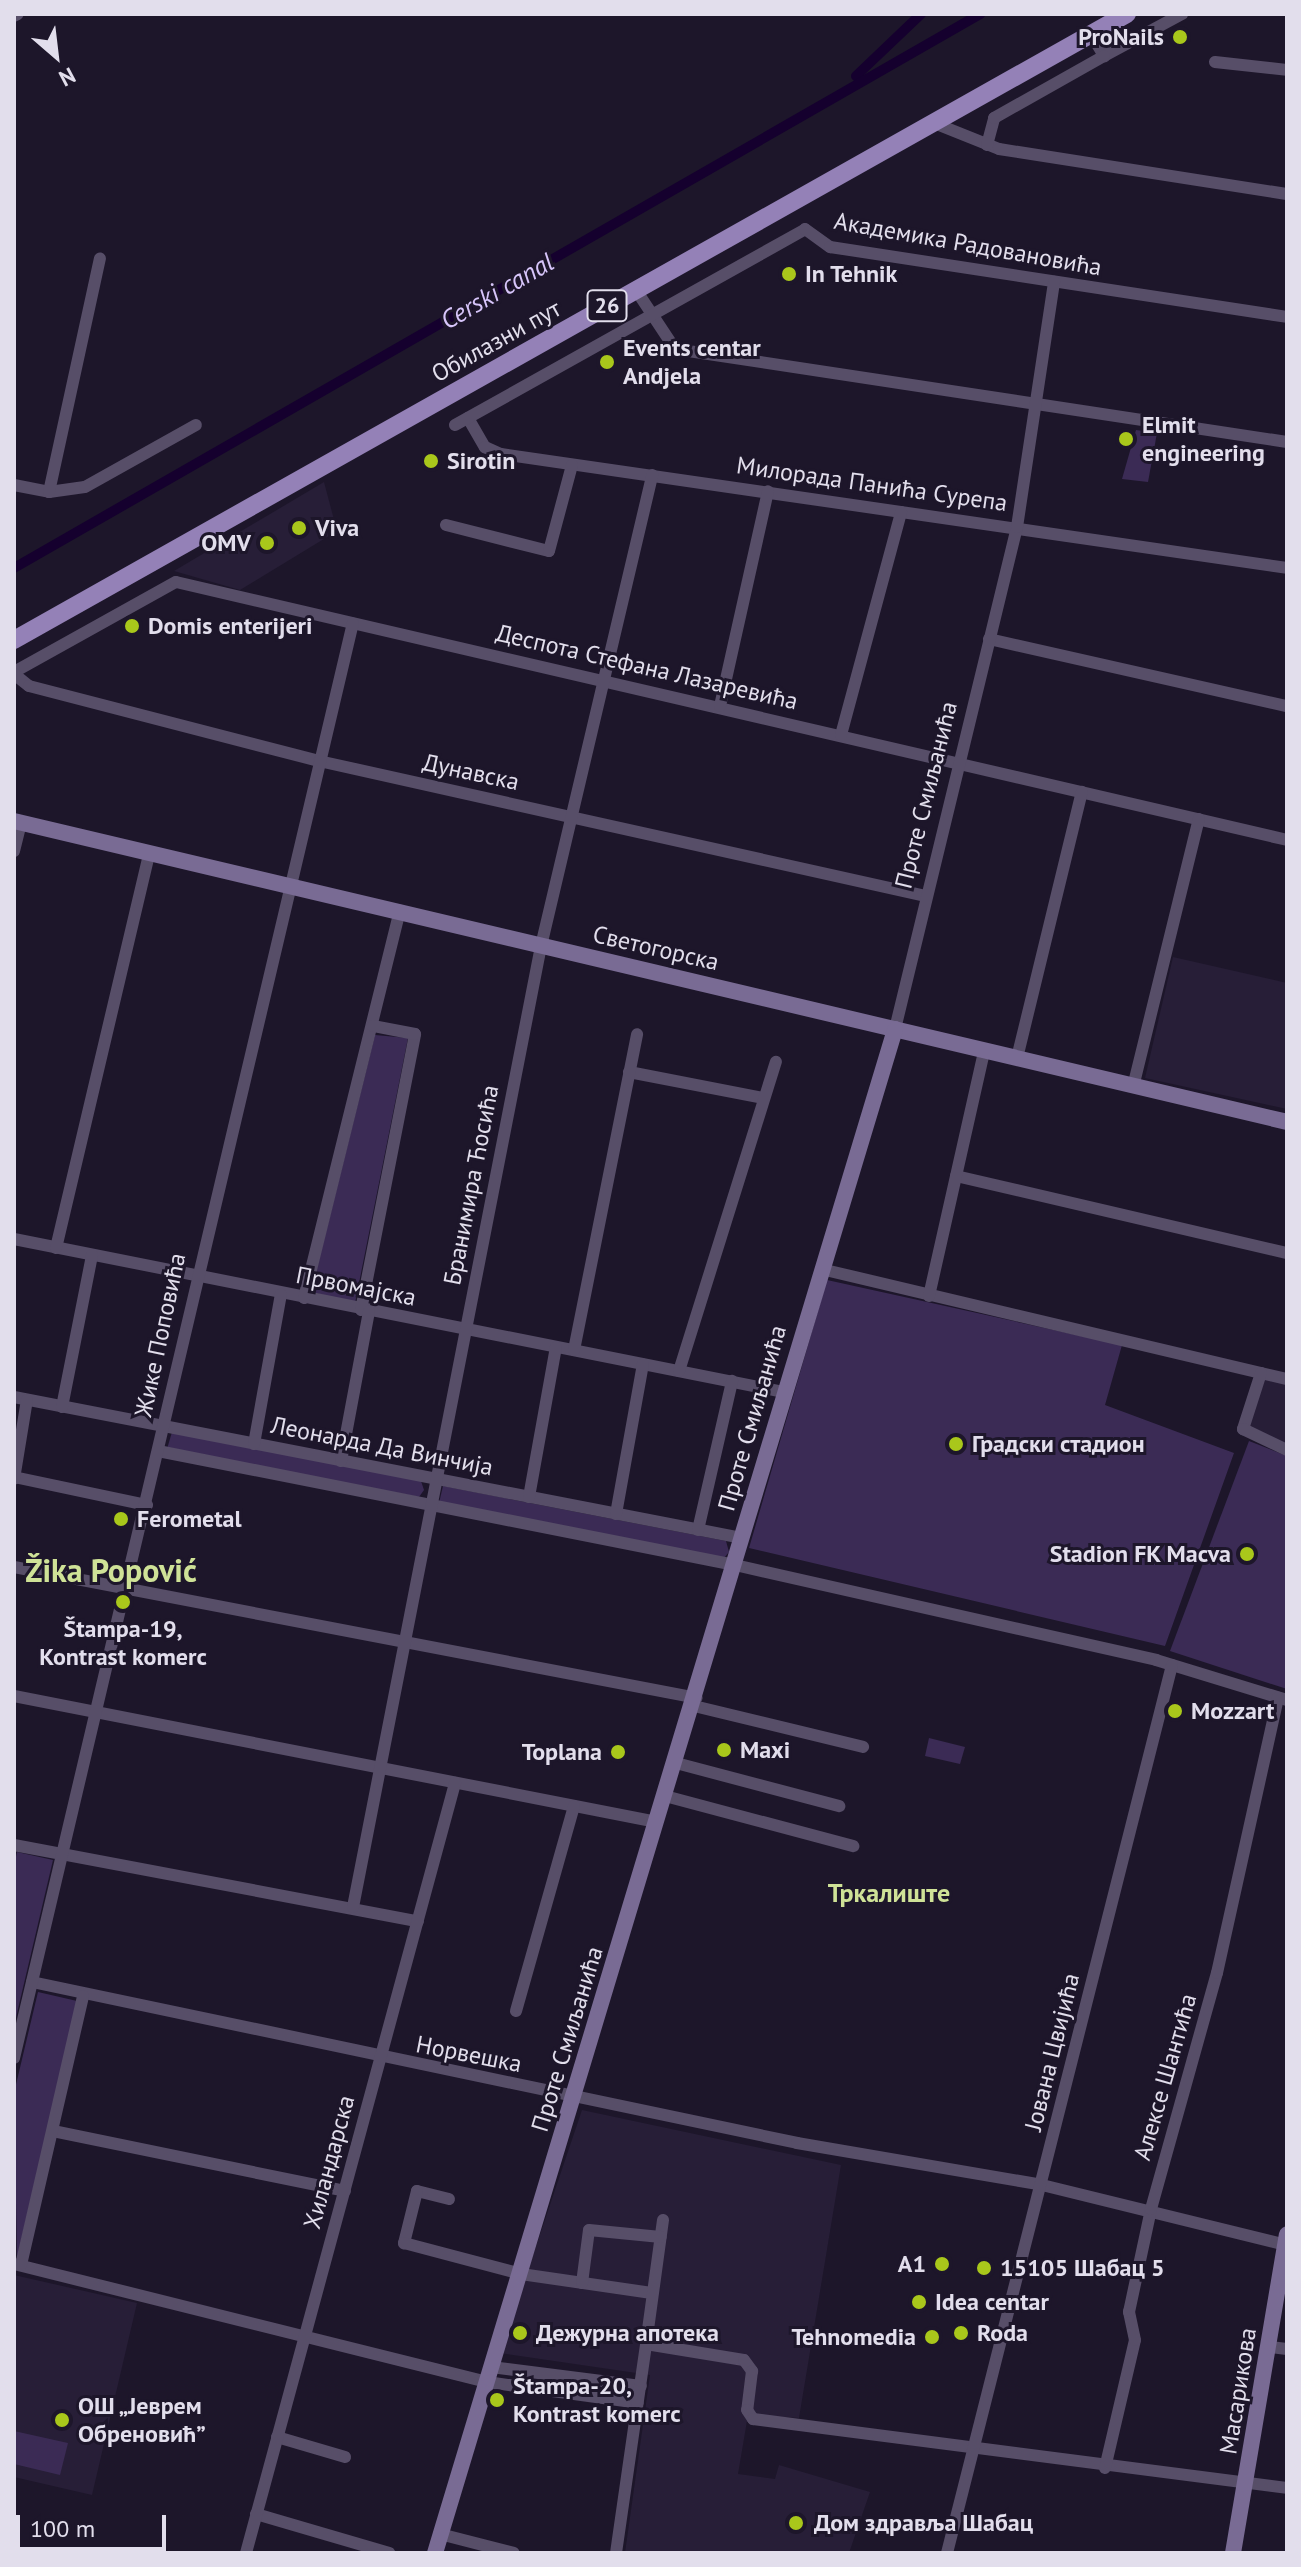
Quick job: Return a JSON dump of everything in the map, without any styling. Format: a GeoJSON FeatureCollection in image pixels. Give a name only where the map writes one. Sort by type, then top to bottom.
{"type":"FeatureCollection","features":[{"type":"Feature","properties":{"kind":"main road","name":"Обилазни пут"},"geometry":{"type":"LineString","coordinates":[[14,640],[1127,14]]}},
{"type":"Feature","properties":{"kind":"street"},"geometry":{"type":"LineString","coordinates":[[983,141],[994,118],[1182,14]]}},
{"type":"Feature","properties":{"kind":"street"},"geometry":{"type":"LineString","coordinates":[[1091,34],[1104,56]]}},
{"type":"Feature","properties":{"kind":"street"},"geometry":{"type":"LineString","coordinates":[[1215,62],[1287,70]]}},
{"type":"Feature","properties":{"kind":"street"},"geometry":{"type":"LineString","coordinates":[[934,123],[983,141],[1287,194]]}},
{"type":"Feature","properties":{"kind":"street","name":"Академика Радовановића"},"geometry":{"type":"LineString","coordinates":[[455,425],[805,229],[830,247],[1287,317]]}},
{"type":"Feature","properties":{"kind":"street"},"geometry":{"type":"LineString","coordinates":[[49,492],[100,259]]}},
{"type":"Feature","properties":{"kind":"street","name":"Проте Смиљанића"},"geometry":{"type":"LineString","coordinates":[[435,2553],[696,1702],[784,1392],[895,1029],[1017,527],[1054,282]]}},
{"type":"Feature","properties":{"kind":"street"},"geometry":{"type":"LineString","coordinates":[[636,290],[675,349],[1287,442]]}},
{"type":"Feature","properties":{"kind":"street","name":"Милорада Панића Сурепа"},"geometry":{"type":"LineString","coordinates":[[468,418],[485,447],[572,465],[1287,568]]}},
{"type":"Feature","properties":{"kind":"street"},"geometry":{"type":"LineString","coordinates":[[14,485],[49,492],[85,487],[196,425]]}},
{"type":"Feature","properties":{"kind":"street"},"geometry":{"type":"LineString","coordinates":[[446,525],[549,551],[572,465]]}},
{"type":"Feature","properties":{"kind":"street","name":"Бранимира Ћосића"},"geometry":{"type":"LineString","coordinates":[[353,1907],[541,946],[652,475]]}},
{"type":"Feature","properties":{"kind":"street"},"geometry":{"type":"LineString","coordinates":[[720,706],[768,491]]}},
{"type":"Feature","properties":{"kind":"street"},"geometry":{"type":"LineString","coordinates":[[841,735],[901,512]]}},
{"type":"Feature","properties":{"kind":"street","name":"Деспота Стефана Лазаревића"},"geometry":{"type":"LineString","coordinates":[[14,673],[176,582],[605,679],[1287,840]]}},
{"type":"Feature","properties":{"kind":"street","name":"Жике Поповића"},"geometry":{"type":"LineString","coordinates":[[14,2058],[94,1712],[147,1505],[195,1276],[353,623]]}},
{"type":"Feature","properties":{"kind":"street"},"geometry":{"type":"LineString","coordinates":[[989,639],[1287,706]]}},
{"type":"Feature","properties":{"kind":"street","name":"Дунавска"},"geometry":{"type":"LineString","coordinates":[[14,673],[29,686],[319,761],[926,896]]}},
{"type":"Feature","properties":{"kind":"street"},"geometry":{"type":"LineString","coordinates":[[1017,1058],[1082,792]]}},
{"type":"Feature","properties":{"kind":"street"},"geometry":{"type":"LineString","coordinates":[[1133,1087],[1199,819]]}},
{"type":"Feature","properties":{"kind":"street"},"geometry":{"type":"LineString","coordinates":[[14,851],[17,821]]}},
{"type":"Feature","properties":{"kind":"street","name":"Светогорска"},"geometry":{"type":"LineString","coordinates":[[17,821],[1287,1122]]}},
{"type":"Feature","properties":{"kind":"street"},"geometry":{"type":"LineString","coordinates":[[56,1248],[149,854]]}},
{"type":"Feature","properties":{"kind":"street"},"geometry":{"type":"LineString","coordinates":[[304,1298],[400,911]]}},
{"type":"Feature","properties":{"kind":"street"},"geometry":{"type":"LineString","coordinates":[[341,1461],[415,1034],[373,1026]]}},
{"type":"Feature","properties":{"kind":"street"},"geometry":{"type":"LineString","coordinates":[[574,1350],[637,1034]]}},
{"type":"Feature","properties":{"kind":"street"},"geometry":{"type":"LineString","coordinates":[[929,1296],[984,1051]]}},
{"type":"Feature","properties":{"kind":"street"},"geometry":{"type":"LineString","coordinates":[[679,1371],[776,1062]]}},
{"type":"Feature","properties":{"kind":"street"},"geometry":{"type":"LineString","coordinates":[[629,1072],[763,1098]]}},
{"type":"Feature","properties":{"kind":"street"},"geometry":{"type":"LineString","coordinates":[[956,1176],[1287,1253]]}},
{"type":"Feature","properties":{"kind":"street","name":"Првомајска"},"geometry":{"type":"LineString","coordinates":[[14,1239],[784,1392]]}},
{"type":"Feature","properties":{"kind":"street"},"geometry":{"type":"LineString","coordinates":[[62,1407],[92,1255]]}},
{"type":"Feature","properties":{"kind":"street"},"geometry":{"type":"LineString","coordinates":[[821,1269],[1287,1379]]}},
{"type":"Feature","properties":{"kind":"street"},"geometry":{"type":"LineString","coordinates":[[254,1444],[281,1294]]}},
{"type":"Feature","properties":{"kind":"street"},"geometry":{"type":"LineString","coordinates":[[529,1497],[556,1347]]}},
{"type":"Feature","properties":{"kind":"street"},"geometry":{"type":"LineString","coordinates":[[616,1514],[643,1364]]}},
{"type":"Feature","properties":{"kind":"street"},"geometry":{"type":"LineString","coordinates":[[1261,1373],[1243,1429],[1287,1450]]}},
{"type":"Feature","properties":{"kind":"street"},"geometry":{"type":"LineString","coordinates":[[698,1530],[732,1381]]}},
{"type":"Feature","properties":{"kind":"street"},"geometry":{"type":"LineString","coordinates":[[20,1399],[14,1478],[147,1505]]}},
{"type":"Feature","properties":{"kind":"street","name":"Леонарда Да Винчија"},"geometry":{"type":"LineString","coordinates":[[20,1399],[742,1538]]}},
{"type":"Feature","properties":{"kind":"street","name":"Леонарда Да Винчија"},"geometry":{"type":"LineString","coordinates":[[158,1451],[735,1565],[1172,1665],[1283,1699]]}},
{"type":"Feature","properties":{"kind":"street"},"geometry":{"type":"LineString","coordinates":[[14,1567],[407,1639],[696,1702],[863,1747]]}},
{"type":"Feature","properties":{"kind":"street","name":"Јована Цвијића"},"geometry":{"type":"LineString","coordinates":[[947,2553],[1172,1665]]}},
{"type":"Feature","properties":{"kind":"street"},"geometry":{"type":"LineString","coordinates":[[14,1696],[657,1822]]}},
{"type":"Feature","properties":{"kind":"street","name":"Алексе Шантића"},"geometry":{"type":"LineString","coordinates":[[1105,2468],[1135,2340],[1129,2312],[1151,2209],[1217,1973],[1283,1699]]}},
{"type":"Feature","properties":{"kind":"street"},"geometry":{"type":"LineString","coordinates":[[676,1763],[839,1806]]}},
{"type":"Feature","properties":{"kind":"street","name":"Хиландарска"},"geometry":{"type":"LineString","coordinates":[[246,2553],[455,1783]]}},
{"type":"Feature","properties":{"kind":"street"},"geometry":{"type":"LineString","coordinates":[[665,1796],[853,1846]]}},
{"type":"Feature","properties":{"kind":"street"},"geometry":{"type":"LineString","coordinates":[[516,2011],[574,1806]]}},
{"type":"Feature","properties":{"kind":"street"},"geometry":{"type":"LineString","coordinates":[[14,1845],[418,1921]]}},
{"type":"Feature","properties":{"kind":"street","name":"Норвешка"},"geometry":{"type":"LineString","coordinates":[[32,1982],[83,1996],[380,2058],[1042,2185],[1286,2242]]}},
{"type":"Feature","properties":{"kind":"street"},"geometry":{"type":"LineString","coordinates":[[83,1996],[53,2131],[18,2265],[489,2374],[638,2403]]}},
{"type":"Feature","properties":{"kind":"street"},"geometry":{"type":"LineString","coordinates":[[53,2131],[345,2191]]}},
{"type":"Feature","properties":{"kind":"street"},"geometry":{"type":"LineString","coordinates":[[449,2199],[417,2191],[404,2243],[521,2274],[652,2293]]}},
{"type":"Feature","properties":{"kind":"street"},"geometry":{"type":"LineString","coordinates":[[616,2553],[663,2220]]}},
{"type":"Feature","properties":{"kind":"street"},"geometry":{"type":"LineString","coordinates":[[582,2283],[589,2230],[661,2237]]}},
{"type":"Feature","properties":{"kind":"street","name":"Масарикова"},"geometry":{"type":"LineString","coordinates":[[1233,2553],[1278,2348],[1286,2242]]}},
{"type":"Feature","properties":{"kind":"street"},"geometry":{"type":"LineString","coordinates":[[646,2344],[744,2360],[752,2371],[747,2413],[756,2421],[1105,2468],[1287,2488]]}},
{"type":"Feature","properties":{"kind":"street"},"geometry":{"type":"LineString","coordinates":[[489,2374],[641,2386]]}},
{"type":"Feature","properties":{"kind":"street"},"geometry":{"type":"LineString","coordinates":[[277,2437],[345,2457]]}},
{"type":"Feature","properties":{"kind":"street"},"geometry":{"type":"LineString","coordinates":[[256,2514],[389,2553]]}},
{"type":"Feature","properties":{"kind":"street"},"geometry":{"type":"LineString","coordinates":[[440,2534],[514,2553]]}},
{"type":"Feature","properties":{"kind":"shaded area"},"geometry":{"type":"Polygon","coordinates":[[[1136,430],[1157,433],[1148,482],[1122,479],[1136,430]]]}},
{"type":"Feature","properties":{"kind":"shaded area"},"geometry":{"type":"Polygon","coordinates":[[[324,482],[337,531],[240,590],[174,571],[324,482]]]}},
{"type":"Feature","properties":{"kind":"shaded area"},"geometry":{"type":"Polygon","coordinates":[[[1173,957],[1287,983],[1287,1109],[1145,1078],[1173,957]]]}},
{"type":"Feature","properties":{"kind":"shaded area"},"geometry":{"type":"Polygon","coordinates":[[[375,1035],[408,1038],[355,1303],[311,1292],[375,1035]]]}},
{"type":"Feature","properties":{"kind":"shaded area"},"geometry":{"type":"Polygon","coordinates":[[[827,1280],[1122,1345],[1105,1405],[1234,1453],[1165,1646],[749,1548],[827,1280]]]}},
{"type":"Feature","properties":{"kind":"shaded area"},"geometry":{"type":"Polygon","coordinates":[[[1264,1378],[1287,1384],[1287,1445],[1247,1428],[1264,1378]]]}},
{"type":"Feature","properties":{"kind":"shaded area"},"geometry":{"type":"Polygon","coordinates":[[[172,1432],[421,1481],[424,1490],[419,1497],[167,1449],[172,1432]]]}},
{"type":"Feature","properties":{"kind":"shaded area","name":"Stadion FK Macva"},"geometry":{"type":"Polygon","coordinates":[[[1249,1441],[1287,1456],[1287,1689],[1170,1651],[1249,1441]]]}},
{"type":"Feature","properties":{"kind":"shaded area"},"geometry":{"type":"Polygon","coordinates":[[[443,1486],[726,1541],[729,1552],[724,1558],[439,1503],[443,1486]]]}},
{"type":"Feature","properties":{"kind":"shaded area"},"geometry":{"type":"Polygon","coordinates":[[[929,1738],[965,1747],[960,1764],[925,1756],[929,1738]]]}},
{"type":"Feature","properties":{"kind":"shaded area"},"geometry":{"type":"Polygon","coordinates":[[[17,1852],[53,1860],[14,2026],[14,1866],[17,1852]]]}},
{"type":"Feature","properties":{"kind":"shaded area"},"geometry":{"type":"Polygon","coordinates":[[[38,1992],[77,2001],[17,2258],[14,2093],[38,1992]]]}},
{"type":"Feature","properties":{"kind":"shaded area"},"geometry":{"type":"Polygon","coordinates":[[[582,2110],[841,2165],[799,2418],[748,2415],[738,2474],[775,2479],[779,2465],[870,2492],[849,2553],[625,2553],[650,2375],[500,2353],[582,2110]]]}},
{"type":"Feature","properties":{"kind":"shaded area","name":"ОШ „Јеврем Обреновић”"},"geometry":{"type":"Polygon","coordinates":[[[14,2275],[137,2303],[92,2495],[14,2477],[14,2275]]]}},
{"type":"Feature","properties":{"kind":"shaded area"},"geometry":{"type":"Polygon","coordinates":[[[14,2431],[68,2443],[60,2475],[14,2464],[14,2431]]]}},
{"type":"Feature","properties":{"kind":"waterway"},"geometry":{"type":"LineString","coordinates":[[856,76],[921,14]]}},
{"type":"Feature","properties":{"kind":"waterway","name":"Cerski canal"},"geometry":{"type":"LineString","coordinates":[[14,568],[980,14]]}},
{"type":"Feature","properties":{"kind":"place","name":"ProNails"},"geometry":{"type":"Point","coordinates":[1180,37]}},
{"type":"Feature","properties":{"kind":"place","name":"In Tehnik"},"geometry":{"type":"Point","coordinates":[789,274]}},
{"type":"Feature","properties":{"kind":"place","name":"Events centar Andjela"},"geometry":{"type":"Point","coordinates":[607,362]}},
{"type":"Feature","properties":{"kind":"place","name":"Elmit engineering"},"geometry":{"type":"Point","coordinates":[1126,439]}},
{"type":"Feature","properties":{"kind":"place","name":"Sirotin"},"geometry":{"type":"Point","coordinates":[431,461]}},
{"type":"Feature","properties":{"kind":"place","name":"Viva"},"geometry":{"type":"Point","coordinates":[299,528]}},
{"type":"Feature","properties":{"kind":"place","name":"OMV"},"geometry":{"type":"Point","coordinates":[267,543]}},
{"type":"Feature","properties":{"kind":"place","name":"Domis enterijeri"},"geometry":{"type":"Point","coordinates":[132,626]}},
{"type":"Feature","properties":{"kind":"place","name":"Градски стадион"},"geometry":{"type":"Point","coordinates":[956,1444]}},
{"type":"Feature","properties":{"kind":"place","name":"Ferometal"},"geometry":{"type":"Point","coordinates":[121,1519]}},
{"type":"Feature","properties":{"kind":"place","name":"Stadion FK Macva"},"geometry":{"type":"Point","coordinates":[1247,1554]}},
{"type":"Feature","properties":{"kind":"place","name":"Štampa-19, Kontrast komerc"},"geometry":{"type":"Point","coordinates":[123,1602]}},
{"type":"Feature","properties":{"kind":"place","name":"Mozzart"},"geometry":{"type":"Point","coordinates":[1175,1711]}},
{"type":"Feature","properties":{"kind":"place","name":"Maxi"},"geometry":{"type":"Point","coordinates":[724,1750]}},
{"type":"Feature","properties":{"kind":"place","name":"Toplana"},"geometry":{"type":"Point","coordinates":[618,1752]}},
{"type":"Feature","properties":{"kind":"place","name":"A1"},"geometry":{"type":"Point","coordinates":[942,2264]}},
{"type":"Feature","properties":{"kind":"place","name":"15105 Шабац 5"},"geometry":{"type":"Point","coordinates":[984,2268]}},
{"type":"Feature","properties":{"kind":"place","name":"Idea centar"},"geometry":{"type":"Point","coordinates":[919,2302]}},
{"type":"Feature","properties":{"kind":"place","name":"Дежурна апотека"},"geometry":{"type":"Point","coordinates":[520,2333]}},
{"type":"Feature","properties":{"kind":"place","name":"Roda"},"geometry":{"type":"Point","coordinates":[961,2333]}},
{"type":"Feature","properties":{"kind":"place","name":"Tehnomedia"},"geometry":{"type":"Point","coordinates":[932,2337]}},
{"type":"Feature","properties":{"kind":"place","name":"Štampa-20, Kontrast komerc"},"geometry":{"type":"Point","coordinates":[497,2400]}},
{"type":"Feature","properties":{"kind":"place","name":"ОШ „Јеврем Обреновић”"},"geometry":{"type":"Point","coordinates":[62,2420]}},
{"type":"Feature","properties":{"kind":"place","name":"Дом здравља Шабац"},"geometry":{"type":"Point","coordinates":[796,2523]}},
{"type":"Feature","properties":{"kind":"district","name":"Žika Popović"},"geometry":{"type":"Point","coordinates":[111,1570]}},
{"type":"Feature","properties":{"kind":"district","name":"Тркалиште"},"geometry":{"type":"Point","coordinates":[889,1893]}}]}
